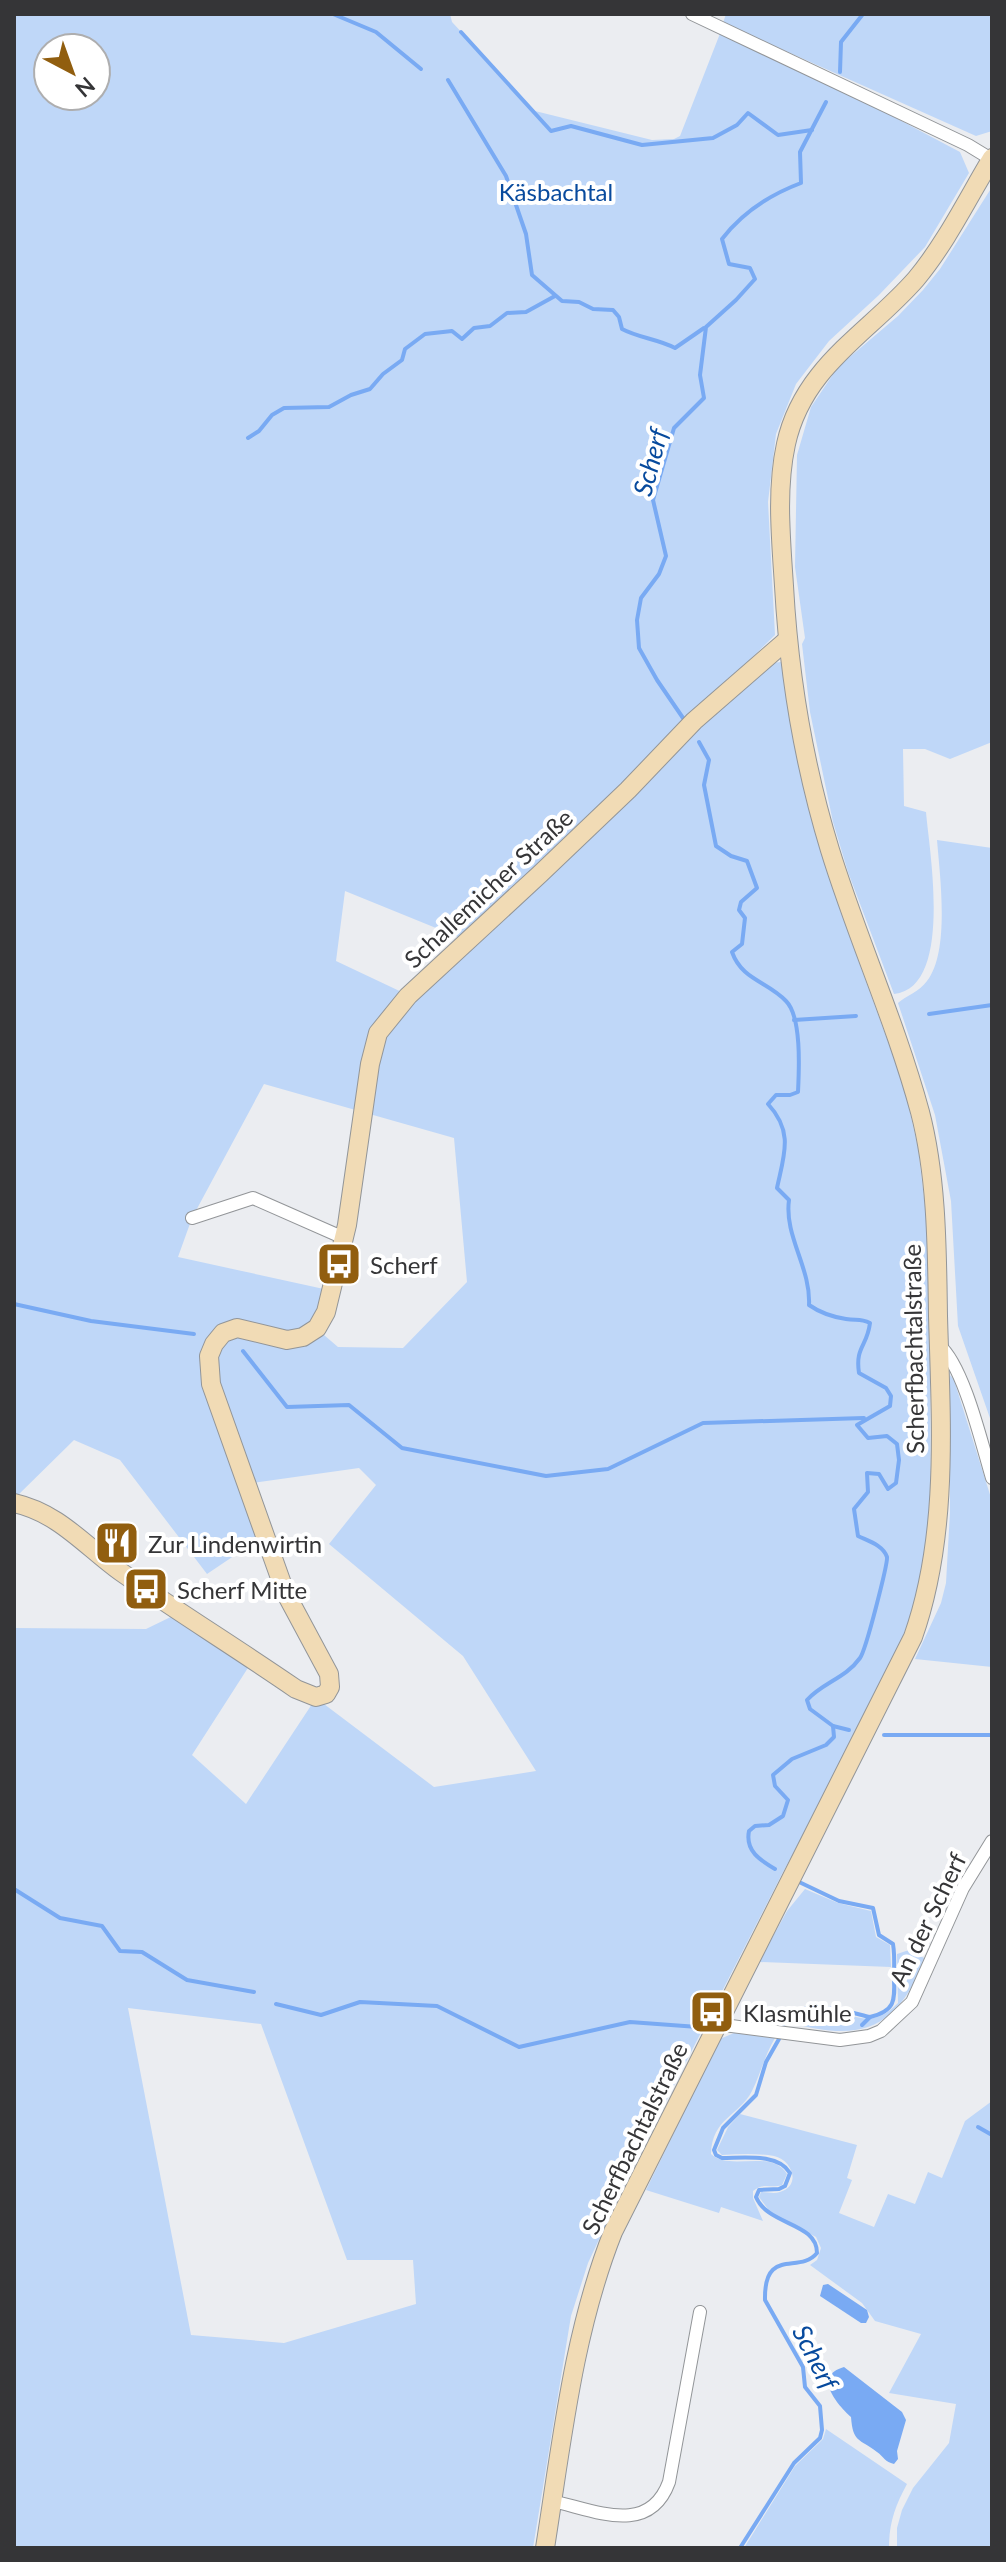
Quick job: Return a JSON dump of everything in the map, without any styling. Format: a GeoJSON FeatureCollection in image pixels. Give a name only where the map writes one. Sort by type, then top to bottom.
{"type":"FeatureCollection","features":[{"type":"Feature","properties":{"kind":"main road","name":"Scherfbachtalstraße"},"geometry":{"type":"LineString","coordinates":[[545,2548],[578,2341],[599,2266],[716,2024],[913,1637],[924,1607],[937,1536],[939,1345],[934,1219],[922,1118],[824,830],[806,752],[787,640],[780,523],[786,442],[806,395],[832,358],[918,276],[992,159]]}},
{"type":"Feature","properties":{"kind":"main road","name":"Schallemicher Straße"},"geometry":{"type":"LineString","coordinates":[[14,1503],[59,1520],[123,1573],[296,1689],[316,1697],[326,1694],[330,1687],[329,1674],[285,1592],[211,1384],[208,1369],[214,1344],[223,1333],[237,1328],[287,1340],[303,1337],[317,1328],[333,1291],[344,1238],[370,1064],[378,1033],[408,996],[551,864],[694,721],[787,640]]}},
{"type":"Feature","properties":{"kind":"street"},"geometry":{"type":"LineString","coordinates":[[692,14],[992,159]]}},
{"type":"Feature","properties":{"kind":"street"},"geometry":{"type":"LineString","coordinates":[[192,1218],[253,1198],[344,1238]]}},
{"type":"Feature","properties":{"kind":"street"},"geometry":{"type":"LineString","coordinates":[[939,1345],[947,1352],[958,1374],[992,1478]]}},
{"type":"Feature","properties":{"kind":"street","name":"An der Scherf"},"geometry":{"type":"LineString","coordinates":[[716,2024],[840,2040],[881,2031],[912,2002],[963,1888],[992,1841]]}},
{"type":"Feature","properties":{"kind":"street"},"geometry":{"type":"LineString","coordinates":[[552,2501],[631,2517],[653,2508],[660,2500],[669,2482],[700,2312]]}},
{"type":"Feature","properties":{"kind":"green space","name":"Käsbachtal"},"geometry":{"type":"Polygon","coordinates":[[[14,14],[450,14],[452,22],[535,111],[652,140],[680,136],[721,31],[826,81],[960,152],[969,173],[925,247],[829,341],[796,384],[776,434],[768,502],[775,635],[661,746],[772,663],[781,662],[813,820],[840,910],[904,1086],[918,1148],[927,1223],[930,1349],[931,1534],[924,1579],[888,1676],[782,1874],[640,2152],[588,2263],[571,2316],[533,2548],[14,2548],[14,1628],[146,1629],[181,1612],[253,1660],[192,1755],[246,1804],[316,1698],[434,1787],[536,1771],[463,1656],[329,1544],[376,1485],[359,1468],[245,1484],[265,1535],[207,1574],[120,1460],[74,1440],[14,1499],[14,14]],[[345,891],[336,961],[408,995],[468,941],[345,891]],[[264,1084],[192,1218],[178,1257],[333,1291],[317,1329],[338,1347],[403,1348],[467,1282],[454,1138],[264,1084]],[[128,2008],[191,2335],[284,2343],[416,2304],[413,2260],[347,2260],[261,2024],[128,2008]]]}},
{"type":"Feature","properties":{"kind":"green space"},"geometry":{"type":"Polygon","coordinates":[[[726,14],[992,14],[992,131],[976,136],[723,23],[726,14]]]}},
{"type":"Feature","properties":{"kind":"green space"},"geometry":{"type":"Polygon","coordinates":[[[992,187],[992,742],[950,759],[925,749],[903,749],[904,806],[926,812],[934,915],[925,968],[913,986],[894,994],[848,872],[833,822],[810,712],[802,644],[805,638],[795,567],[797,455],[811,407],[838,367],[898,316],[923,290],[940,269],[992,187]]]}},
{"type":"Feature","properties":{"kind":"green space"},"geometry":{"type":"Polygon","coordinates":[[[937,840],[992,848],[992,1424],[958,1326],[951,1201],[935,1115],[898,1003],[927,981],[939,952],[942,913],[937,840]]]}},
{"type":"Feature","properties":{"kind":"green space"},"geometry":{"type":"Polygon","coordinates":[[[950,1375],[992,1501],[992,1667],[915,1659],[941,1603],[946,1583],[950,1512],[950,1375]]]}},
{"type":"Feature","properties":{"kind":"green space"},"geometry":{"type":"Polygon","coordinates":[[[805,1889],[838,1903],[871,1911],[876,1937],[890,1945],[891,1967],[759,1962],[787,1911],[805,1889]]]}},
{"type":"Feature","properties":{"kind":"green space"},"geometry":{"type":"Polygon","coordinates":[[[909,1950],[926,1959],[902,2002],[873,2025],[836,2031],[788,2022],[815,2010],[869,2019],[887,2012],[898,2003],[897,1954],[909,1950]]]}},
{"type":"Feature","properties":{"kind":"green space"},"geometry":{"type":"Polygon","coordinates":[[[734,2033],[775,2038],[747,2099],[716,2132],[711,2154],[729,2161],[771,2162],[787,2174],[782,2185],[760,2187],[753,2191],[763,2221],[721,2207],[719,2213],[646,2190],[720,2039],[734,2033]]]}},
{"type":"Feature","properties":{"kind":"green space"},"geometry":{"type":"Polygon","coordinates":[[[992,2101],[992,2548],[897,2548],[897,2528],[902,2510],[913,2488],[949,2443],[956,2404],[889,2393],[921,2334],[875,2321],[862,2303],[810,2265],[817,2260],[821,2248],[816,2237],[771,2213],[759,2197],[761,2192],[780,2192],[791,2184],[792,2173],[786,2162],[774,2156],[722,2155],[717,2150],[728,2127],[740,2114],[857,2145],[847,2178],[852,2180],[839,2213],[874,2227],[888,2194],[915,2204],[928,2172],[942,2178],[965,2121],[992,2101]]]}},
{"type":"Feature","properties":{"kind":"green space"},"geometry":{"type":"Polygon","coordinates":[[[826,2429],[907,2484],[894,2515],[889,2548],[744,2548],[795,2466],[823,2439],[826,2429]]]}},
{"type":"Feature","properties":{"kind":"water"},"geometry":{"type":"Polygon","coordinates":[[[828,2284],[867,2310],[869,2317],[866,2323],[861,2323],[820,2296],[823,2285],[828,2284]]]}},
{"type":"Feature","properties":{"kind":"water"},"geometry":{"type":"Polygon","coordinates":[[[844,2367],[902,2412],[906,2420],[897,2451],[898,2459],[894,2464],[858,2439],[851,2417],[831,2391],[830,2377],[844,2367]]]}},
{"type":"Feature","properties":{"kind":"waterway"},"geometry":{"type":"LineString","coordinates":[[333,14],[376,32],[421,69]]}},
{"type":"Feature","properties":{"kind":"waterway","name":"Scherf"},"geometry":{"type":"LineString","coordinates":[[840,72],[841,42],[863,14]]}},
{"type":"Feature","properties":{"kind":"waterway"},"geometry":{"type":"LineString","coordinates":[[461,32],[551,131],[571,126],[642,145],[713,138],[737,125],[748,113],[778,135],[812,130]]}},
{"type":"Feature","properties":{"kind":"waterway"},"geometry":{"type":"LineString","coordinates":[[448,80],[506,176],[526,234],[532,275],[562,301],[579,302],[593,309],[613,310],[619,317],[622,329],[675,348],[704,328]]}},
{"type":"Feature","properties":{"kind":"waterway","name":"Scherf"},"geometry":{"type":"LineString","coordinates":[[683,718],[639,648],[637,620],[641,598],[659,574],[666,556],[653,500],[674,428],[704,398],[700,375],[706,327],[755,279],[750,268],[729,264],[722,239],[757,205],[801,183],[800,152],[826,102]]}},
{"type":"Feature","properties":{"kind":"waterway"},"geometry":{"type":"LineString","coordinates":[[248,438],[284,408],[329,407],[370,389],[402,360],[405,349],[425,334],[452,331],[462,339],[474,328],[490,326],[507,313],[526,312],[555,296]]}},
{"type":"Feature","properties":{"kind":"waterway","name":"Scherf"},"geometry":{"type":"LineString","coordinates":[[699,742],[709,760],[704,785],[716,846],[731,856],[747,861],[757,888],[741,902],[739,910],[745,918],[742,944],[732,952],[748,975],[786,1001],[795,1019],[798,1092],[776,1095],[768,1104],[784,1134],[784,1154],[777,1188],[789,1200],[790,1226],[806,1278],[809,1305],[831,1316],[870,1323],[860,1352],[859,1373],[886,1388],[891,1396],[890,1406],[857,1425],[868,1438],[887,1436],[897,1444],[899,1460],[896,1483],[888,1489],[879,1474],[867,1473],[868,1492],[854,1509],[858,1536],[879,1546],[887,1557],[863,1652],[848,1671],[807,1700],[810,1709],[833,1726],[834,1737],[826,1745],[792,1759],[773,1775],[775,1786],[788,1800],[783,1816],[769,1825],[755,1826],[749,1831],[752,1849],[775,1869]]}},
{"type":"Feature","properties":{"kind":"waterway"},"geometry":{"type":"LineString","coordinates":[[929,1014],[992,1005]]}},
{"type":"Feature","properties":{"kind":"waterway"},"geometry":{"type":"LineString","coordinates":[[794,1020],[856,1016]]}},
{"type":"Feature","properties":{"kind":"waterway"},"geometry":{"type":"LineString","coordinates":[[14,1304],[91,1321],[194,1334]]}},
{"type":"Feature","properties":{"kind":"waterway"},"geometry":{"type":"LineString","coordinates":[[243,1351],[287,1407],[349,1405],[402,1448],[546,1476],[608,1469],[703,1423],[864,1418]]}},
{"type":"Feature","properties":{"kind":"waterway"},"geometry":{"type":"LineString","coordinates":[[833,1726],[849,1730]]}},
{"type":"Feature","properties":{"kind":"waterway"},"geometry":{"type":"LineString","coordinates":[[884,1735],[992,1735]]}},
{"type":"Feature","properties":{"kind":"waterway","name":"Scherf"},"geometry":{"type":"LineString","coordinates":[[782,2026],[789,2016],[810,2008],[835,2009],[870,2017],[878,2015],[892,2004],[894,1993],[893,1944],[879,1935],[873,1908],[839,1901],[797,1881]]}},
{"type":"Feature","properties":{"kind":"waterway"},"geometry":{"type":"LineString","coordinates":[[14,1889],[60,1918],[102,1926],[120,1951],[142,1952],[187,1980],[254,1992]]}},
{"type":"Feature","properties":{"kind":"waterway"},"geometry":{"type":"LineString","coordinates":[[276,2004],[321,2015],[360,2002],[437,2006],[519,2047],[630,2022],[698,2027]]}},
{"type":"Feature","properties":{"kind":"waterway"},"geometry":{"type":"LineString","coordinates":[[862,2025],[870,2017]]}},
{"type":"Feature","properties":{"kind":"waterway","name":"Scherf"},"geometry":{"type":"LineString","coordinates":[[740,2548],[794,2463],[820,2438],[822,2430],[820,2406],[805,2387],[803,2367],[765,2300],[766,2283],[776,2267],[810,2259],[817,2253],[809,2235],[771,2214],[756,2197],[759,2190],[785,2186],[790,2173],[769,2159],[722,2158],[714,2150],[723,2128],[756,2095],[766,2062],[779,2039]]}},
{"type":"Feature","properties":{"kind":"waterway"},"geometry":{"type":"LineString","coordinates":[[978,2127],[992,2135]]}},
{"type":"Feature","properties":{"kind":"place","name":"Scherf"},"geometry":{"type":"Point","coordinates":[339,1264]}},
{"type":"Feature","properties":{"kind":"place","name":"Zur Lindenwirtin"},"geometry":{"type":"Point","coordinates":[117,1543]}},
{"type":"Feature","properties":{"kind":"place","name":"Scherf Mitte"},"geometry":{"type":"Point","coordinates":[146,1589]}},
{"type":"Feature","properties":{"kind":"place","name":"Klasmühle"},"geometry":{"type":"Point","coordinates":[712,2012]}}]}
